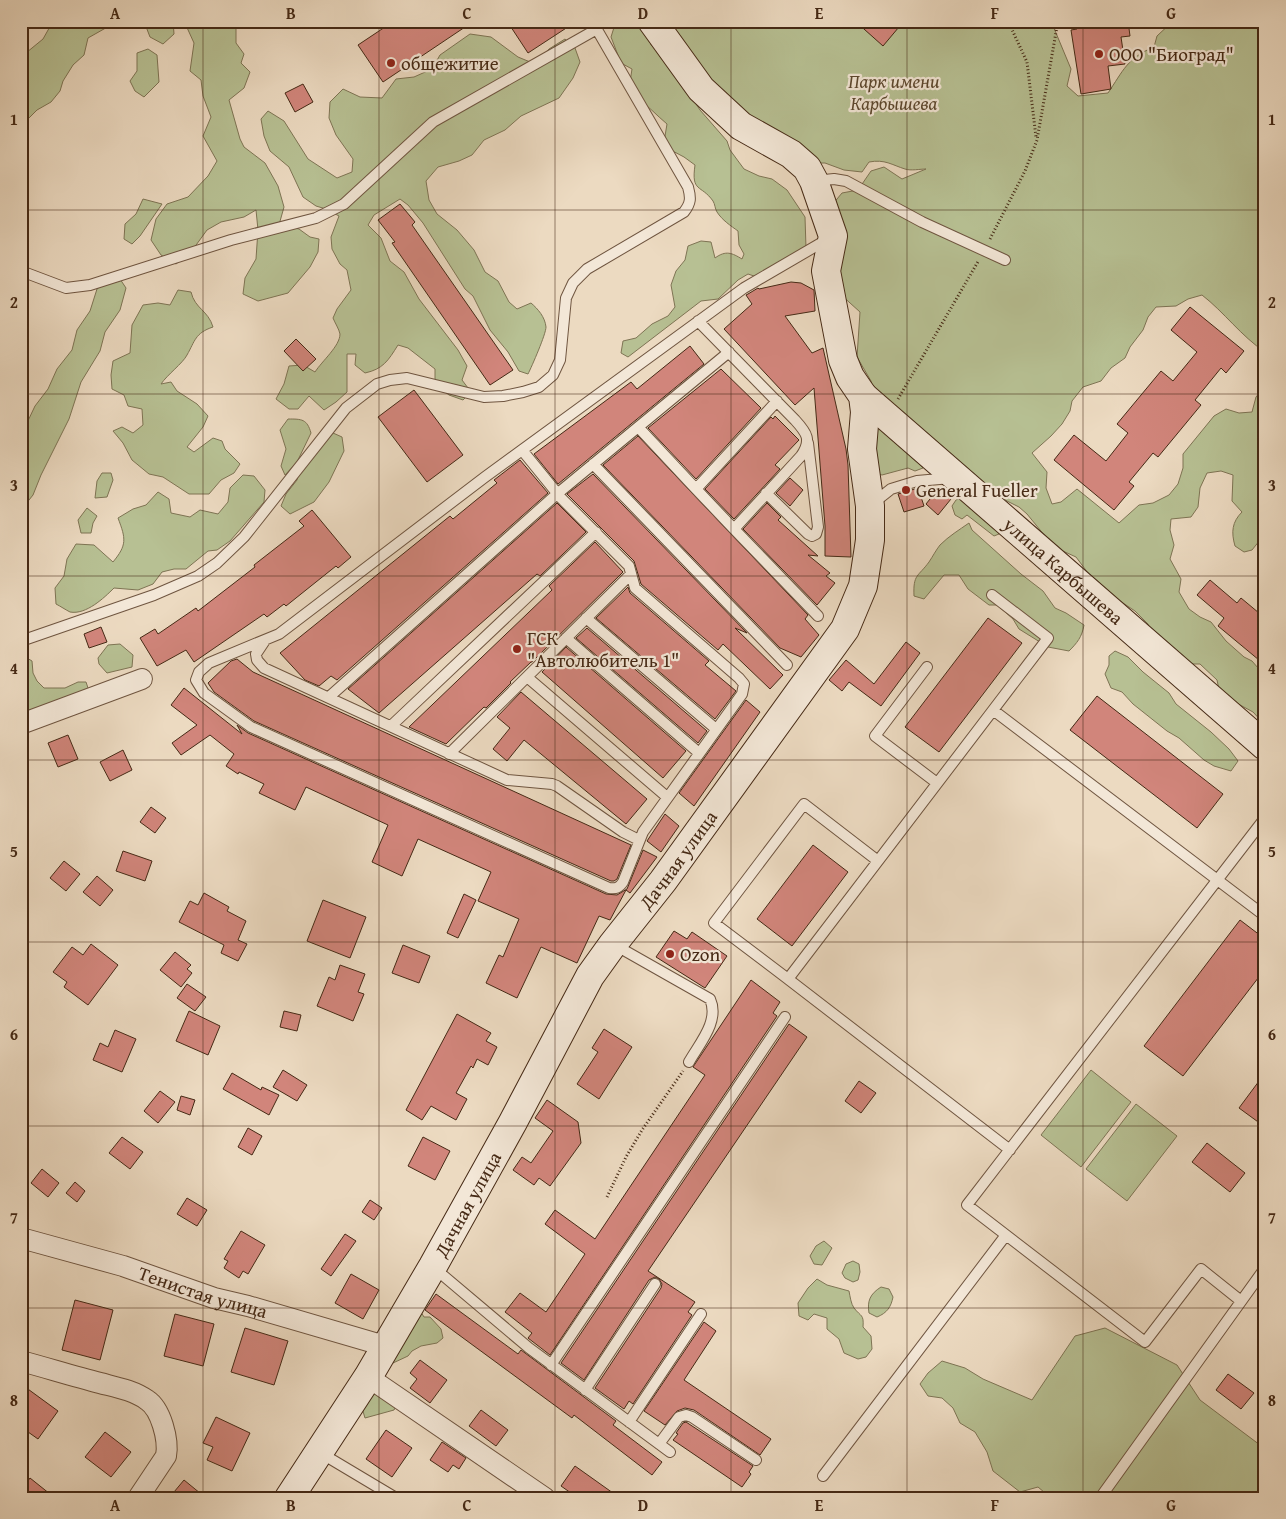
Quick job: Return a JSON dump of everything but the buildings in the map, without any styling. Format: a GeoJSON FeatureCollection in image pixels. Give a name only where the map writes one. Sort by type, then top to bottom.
{"type":"FeatureCollection","features":[{"type":"Feature","properties":{"kind":"street"},"geometry":{"type":"LineString","coordinates":[[652,21],[701,89],[741,126],[791,154],[807,168],[814,181],[833,236],[826,270],[843,360],[850,377],[863,396]]}},
{"type":"Feature","properties":{"kind":"street","name":"улица Карбышева"},"geometry":{"type":"LineString","coordinates":[[863,396],[1265,746]]}},
{"type":"Feature","properties":{"kind":"street","name":"Дачная улица"},"geometry":{"type":"LineString","coordinates":[[289,1498],[368,1377],[433,1266],[513,1122],[590,976],[663,880],[845,629],[863,586],[870,540],[870,506],[862,449],[865,412],[863,396]]}},
{"type":"Feature","properties":{"kind":"street"},"geometry":{"type":"LineString","coordinates":[[21,724],[142,679]]}},
{"type":"Feature","properties":{"kind":"street","name":"Тенистая улица"},"geometry":{"type":"LineString","coordinates":[[21,1238],[122,1266],[214,1298],[385,1346]]}},
{"type":"Feature","properties":{"kind":"street"},"geometry":{"type":"LineString","coordinates":[[21,1361],[128,1391],[148,1400],[155,1408],[167,1441],[166,1456],[138,1498]]}},
{"type":"Feature","properties":{"kind":"street"},"geometry":{"type":"LineString","coordinates":[[368,1377],[545,1498]]}},
{"type":"Feature","properties":{"kind":"lane"},"geometry":{"type":"LineString","coordinates":[[21,271],[66,288],[90,284],[231,240],[316,218],[344,204],[433,122],[595,25],[688,187],[691,199],[689,206],[684,212],[586,269],[573,283],[566,298],[560,360],[553,374],[539,387],[503,396],[484,397],[407,378],[377,384],[346,408],[244,538],[217,563],[198,576],[154,595],[21,641]]}},
{"type":"Feature","properties":{"kind":"lane"},"geometry":{"type":"LineString","coordinates":[[814,181],[834,179],[846,181],[922,222],[1005,260]]}},
{"type":"Feature","properties":{"kind":"lane"},"geometry":{"type":"LineString","coordinates":[[522,450],[558,494],[629,566],[635,588],[639,593],[744,684],[742,694],[667,797],[639,840],[623,882],[615,889],[609,888],[251,727],[204,694],[196,680],[199,672],[209,663],[279,634],[522,450],[698,321],[744,288],[833,236]]}},
{"type":"Feature","properties":{"kind":"lane"},"geometry":{"type":"LineString","coordinates":[[698,321],[803,429],[807,437],[818,527],[816,534],[812,536],[808,534],[766,494]]}},
{"type":"Feature","properties":{"kind":"lane"},"geometry":{"type":"LineString","coordinates":[[329,697],[558,494],[729,352]]}},
{"type":"Feature","properties":{"kind":"lane"},"geometry":{"type":"LineString","coordinates":[[696,489],[777,402]]}},
{"type":"Feature","properties":{"kind":"lane"},"geometry":{"type":"LineString","coordinates":[[639,428],[818,616]]}},
{"type":"Feature","properties":{"kind":"lane"},"geometry":{"type":"LineString","coordinates":[[734,529],[801,456],[807,447],[807,437]]}},
{"type":"Feature","properties":{"kind":"lane"},"geometry":{"type":"LineString","coordinates":[[593,464],[787,665]]}},
{"type":"Feature","properties":{"kind":"lane"},"geometry":{"type":"LineString","coordinates":[[870,506],[891,489],[917,481],[956,478]]}},
{"type":"Feature","properties":{"kind":"lane"},"geometry":{"type":"LineString","coordinates":[[391,726],[596,532]]}},
{"type":"Feature","properties":{"kind":"lane"},"geometry":{"type":"LineString","coordinates":[[449,754],[631,574]]}},
{"type":"Feature","properties":{"kind":"lane"},"geometry":{"type":"LineString","coordinates":[[788,980],[1048,638],[992,595]]}},
{"type":"Feature","properties":{"kind":"lane"},"geometry":{"type":"LineString","coordinates":[[586,618],[716,730]]}},
{"type":"Feature","properties":{"kind":"lane"},"geometry":{"type":"LineString","coordinates":[[566,638],[699,753]]}},
{"type":"Feature","properties":{"kind":"lane"},"geometry":{"type":"LineString","coordinates":[[265,641],[256,654],[264,668],[507,780],[558,786],[624,832],[639,840]]}},
{"type":"Feature","properties":{"kind":"lane"},"geometry":{"type":"LineString","coordinates":[[927,668],[875,736],[937,783]]}},
{"type":"Feature","properties":{"kind":"lane"},"geometry":{"type":"LineString","coordinates":[[527,677],[667,797]]}},
{"type":"Feature","properties":{"kind":"lane"},"geometry":{"type":"LineString","coordinates":[[993,710],[1265,916]]}},
{"type":"Feature","properties":{"kind":"lane"},"geometry":{"type":"LineString","coordinates":[[878,861],[804,804],[714,923],[1010,1150]]}},
{"type":"Feature","properties":{"kind":"lane"},"geometry":{"type":"LineString","coordinates":[[1241,1301],[1201,1269],[1145,1342],[967,1206],[1265,818]]}},
{"type":"Feature","properties":{"kind":"lane"},"geometry":{"type":"LineString","coordinates":[[613,944],[710,999],[713,1006],[712,1020],[689,1062]]}},
{"type":"Feature","properties":{"kind":"lane"},"geometry":{"type":"LineString","coordinates":[[551,1365],[785,1017]]}},
{"type":"Feature","properties":{"kind":"lane"},"geometry":{"type":"LineString","coordinates":[[823,1476],[1006,1235]]}},
{"type":"Feature","properties":{"kind":"lane"},"geometry":{"type":"LineString","coordinates":[[433,1266],[529,1348],[670,1452]]}},
{"type":"Feature","properties":{"kind":"lane"},"geometry":{"type":"LineString","coordinates":[[1100,1498],[1265,1268]]}},
{"type":"Feature","properties":{"kind":"lane"},"geometry":{"type":"LineString","coordinates":[[585,1390],[655,1284]]}},
{"type":"Feature","properties":{"kind":"lane"},"geometry":{"type":"LineString","coordinates":[[629,1422],[701,1314]]}},
{"type":"Feature","properties":{"kind":"lane"},"geometry":{"type":"LineString","coordinates":[[660,1444],[679,1417],[686,1415],[692,1417],[756,1460]]}},
{"type":"Feature","properties":{"kind":"lane"},"geometry":{"type":"LineString","coordinates":[[319,1451],[396,1498]]}},
{"type":"Feature","properties":{"kind":"path"},"geometry":{"type":"LineString","coordinates":[[1008,21],[1027,62],[1037,140]]}},
{"type":"Feature","properties":{"kind":"path"},"geometry":{"type":"LineString","coordinates":[[887,417],[985,251],[1025,171],[1037,140],[1058,21]]}},
{"type":"Feature","properties":{"kind":"path"},"geometry":{"type":"LineString","coordinates":[[607,1197],[626,1157],[642,1130],[689,1062]]}},
{"type":"Feature","properties":{"kind":"green space"},"geometry":{"type":"Polygon","coordinates":[[[55,21],[116,21],[88,38],[84,55],[73,65],[63,81],[60,91],[51,102],[37,110],[21,126],[21,57],[43,39],[55,21]]]}},
{"type":"Feature","properties":{"kind":"green space"},"geometry":{"type":"Polygon","coordinates":[[[127,21],[173,21],[174,34],[163,44],[150,37],[145,24],[134,26],[127,21]]]}},
{"type":"Feature","properties":{"kind":"green space"},"geometry":{"type":"Polygon","coordinates":[[[184,21],[235,21],[236,43],[244,54],[241,63],[250,72],[244,88],[229,100],[240,139],[244,147],[265,163],[278,186],[284,207],[277,232],[287,226],[299,229],[310,237],[319,239],[318,252],[310,267],[288,293],[258,301],[243,294],[245,278],[256,259],[258,230],[256,210],[244,217],[221,222],[207,230],[191,252],[176,264],[161,255],[151,240],[156,219],[167,204],[188,197],[208,176],[217,161],[203,136],[211,117],[203,96],[201,80],[190,71],[194,43],[184,21]]]}},
{"type":"Feature","properties":{"kind":"green space"},"geometry":{"type":"Polygon","coordinates":[[[616,21],[641,21],[648,33],[651,45],[664,55],[700,110],[727,141],[730,150],[744,169],[759,176],[772,179],[787,190],[805,217],[806,248],[757,277],[748,274],[738,280],[718,299],[701,301],[628,357],[621,353],[623,341],[636,338],[652,324],[668,316],[675,307],[671,285],[676,271],[685,260],[688,246],[701,241],[711,242],[715,258],[729,253],[742,259],[744,254],[739,245],[738,231],[721,218],[716,211],[713,201],[696,184],[694,180],[695,165],[667,148],[665,136],[667,124],[636,98],[630,82],[632,69],[621,63],[611,37],[616,21]]]}},
{"type":"Feature","properties":{"kind":"green space","name":"Парк имени Карбышева"},"geometry":{"type":"Polygon","coordinates":[[[661,21],[1051,21],[1071,69],[1067,86],[1078,96],[1108,93],[1126,66],[1145,51],[1154,47],[1157,36],[1173,21],[1265,21],[1265,352],[1248,339],[1202,295],[1188,299],[1176,306],[1156,307],[1148,317],[1143,330],[1130,347],[1125,358],[1111,368],[1101,381],[1083,387],[1072,401],[1070,411],[1062,424],[1032,453],[1047,472],[1046,488],[1052,504],[1061,502],[1077,489],[1119,523],[1139,505],[1153,503],[1169,495],[1178,484],[1183,468],[1183,454],[1214,416],[1226,409],[1239,413],[1252,412],[1256,397],[1265,386],[1265,524],[1259,527],[1260,540],[1252,550],[1244,552],[1235,546],[1233,528],[1242,512],[1232,501],[1233,475],[1221,471],[1207,473],[1200,488],[1198,507],[1191,517],[1171,519],[1170,530],[1174,545],[1170,559],[1181,579],[1179,592],[1189,609],[1211,622],[1226,641],[1244,657],[1252,661],[1265,676],[1265,725],[1253,712],[1220,694],[1217,680],[1200,664],[1190,664],[1156,644],[1148,624],[1135,611],[1108,593],[1091,577],[1076,557],[1054,547],[1019,507],[1007,501],[874,395],[871,381],[857,357],[860,312],[839,293],[832,205],[842,193],[858,190],[871,171],[884,167],[902,179],[926,169],[907,170],[888,163],[875,161],[869,162],[862,172],[844,170],[825,163],[811,163],[751,129],[661,21]]]}},
{"type":"Feature","properties":{"kind":"green space"},"geometry":{"type":"Polygon","coordinates":[[[470,34],[491,37],[518,57],[535,64],[549,49],[565,39],[575,48],[580,62],[573,78],[559,98],[521,116],[505,130],[484,140],[472,155],[438,167],[426,181],[429,200],[437,214],[457,230],[474,250],[485,272],[498,281],[509,302],[517,309],[531,303],[543,317],[546,327],[545,331],[528,374],[519,371],[508,352],[490,330],[473,296],[465,289],[423,223],[408,205],[400,199],[374,215],[368,225],[381,238],[390,261],[404,272],[419,299],[458,350],[467,366],[462,380],[471,392],[463,400],[449,395],[435,384],[435,369],[408,348],[398,345],[381,367],[365,373],[355,365],[356,354],[347,354],[347,392],[324,410],[309,396],[298,409],[289,409],[276,399],[284,384],[289,366],[303,365],[315,372],[339,339],[340,334],[333,318],[337,309],[351,290],[347,270],[340,264],[332,249],[331,237],[339,216],[316,206],[303,197],[289,167],[270,151],[264,136],[261,119],[268,111],[284,121],[308,159],[337,178],[352,172],[353,159],[336,135],[329,118],[330,102],[343,89],[360,97],[382,98],[396,79],[414,77],[432,69],[440,55],[470,34]]]}},
{"type":"Feature","properties":{"kind":"green space"},"geometry":{"type":"Polygon","coordinates":[[[148,49],[157,55],[159,82],[144,97],[135,91],[130,81],[137,71],[137,53],[148,49]]]}},
{"type":"Feature","properties":{"kind":"green space"},"geometry":{"type":"Polygon","coordinates":[[[143,199],[162,204],[140,236],[132,244],[124,239],[125,224],[136,214],[143,199]]]}},
{"type":"Feature","properties":{"kind":"green space"},"geometry":{"type":"Polygon","coordinates":[[[110,278],[120,279],[126,288],[120,310],[105,332],[100,351],[81,382],[69,419],[33,495],[21,510],[21,446],[26,425],[35,406],[48,389],[57,369],[72,350],[77,330],[90,311],[97,289],[110,278]]]}},
{"type":"Feature","properties":{"kind":"green space"},"geometry":{"type":"Polygon","coordinates":[[[178,290],[191,292],[195,302],[211,321],[213,327],[199,335],[185,358],[161,384],[171,382],[177,391],[197,404],[208,416],[203,427],[187,447],[194,452],[213,438],[222,441],[225,449],[240,464],[234,473],[221,480],[209,494],[189,494],[163,477],[149,474],[132,460],[123,443],[113,431],[122,427],[133,433],[143,425],[142,409],[128,406],[124,395],[112,389],[113,361],[130,353],[132,325],[143,305],[158,303],[170,305],[178,290]]]}},
{"type":"Feature","properties":{"kind":"green space"},"geometry":{"type":"Polygon","coordinates":[[[288,419],[306,422],[311,433],[297,462],[285,475],[281,466],[286,449],[280,430],[288,419]]]}},
{"type":"Feature","properties":{"kind":"green space"},"geometry":{"type":"Polygon","coordinates":[[[879,427],[889,432],[923,468],[915,471],[908,468],[882,475],[878,474],[872,432],[875,428],[879,427]]]}},
{"type":"Feature","properties":{"kind":"green space"},"geometry":{"type":"Polygon","coordinates":[[[333,433],[342,437],[344,451],[329,482],[314,502],[290,514],[281,506],[286,494],[297,480],[300,465],[333,433]]]}},
{"type":"Feature","properties":{"kind":"green space"},"geometry":{"type":"Polygon","coordinates":[[[102,473],[111,473],[113,480],[107,497],[95,498],[97,481],[102,473]]]}},
{"type":"Feature","properties":{"kind":"green space"},"geometry":{"type":"Polygon","coordinates":[[[243,475],[254,476],[265,490],[264,502],[230,541],[217,550],[208,551],[186,569],[162,572],[153,584],[138,590],[114,588],[94,605],[82,611],[70,612],[56,604],[55,588],[64,576],[67,559],[76,544],[94,545],[113,562],[121,551],[124,542],[123,531],[118,518],[133,509],[146,505],[158,492],[169,499],[171,513],[190,517],[200,510],[218,514],[228,502],[230,488],[243,475]]]}},
{"type":"Feature","properties":{"kind":"green space"},"geometry":{"type":"Polygon","coordinates":[[[965,495],[998,526],[999,534],[994,536],[967,515],[962,519],[955,515],[952,506],[956,500],[965,495]]]}},
{"type":"Feature","properties":{"kind":"green space"},"geometry":{"type":"Polygon","coordinates":[[[87,508],[97,516],[91,533],[81,533],[78,520],[87,508]]]}},
{"type":"Feature","properties":{"kind":"green space"},"geometry":{"type":"Polygon","coordinates":[[[969,523],[972,530],[1043,591],[1055,608],[1084,625],[1079,640],[1069,651],[1048,647],[1019,629],[1013,619],[997,605],[989,605],[968,589],[959,575],[944,575],[924,599],[914,596],[915,580],[939,547],[950,536],[969,523]]]}},
{"type":"Feature","properties":{"kind":"green space"},"geometry":{"type":"Polygon","coordinates":[[[120,644],[133,655],[132,667],[107,673],[99,664],[98,658],[108,645],[120,644]]]}},
{"type":"Feature","properties":{"kind":"green space"},"geometry":{"type":"Polygon","coordinates":[[[1115,651],[1128,657],[1169,693],[1176,704],[1229,749],[1238,761],[1231,771],[1214,766],[1204,760],[1179,738],[1167,731],[1133,704],[1122,692],[1111,688],[1105,674],[1109,665],[1109,656],[1115,651]]]}},
{"type":"Feature","properties":{"kind":"green space"},"geometry":{"type":"Polygon","coordinates":[[[27,658],[32,661],[33,673],[37,681],[44,688],[65,688],[78,682],[86,682],[89,691],[21,720],[21,663],[27,658]]]}},
{"type":"Feature","properties":{"kind":"green space"},"geometry":{"type":"Polygon","coordinates":[[[1091,1070],[1131,1102],[1081,1167],[1041,1135],[1091,1070]]]}},
{"type":"Feature","properties":{"kind":"green space"},"geometry":{"type":"Polygon","coordinates":[[[1136,1104],[1177,1136],[1127,1201],[1086,1169],[1136,1104]]]}},
{"type":"Feature","properties":{"kind":"green space"},"geometry":{"type":"Polygon","coordinates":[[[824,1241],[832,1248],[822,1265],[814,1264],[810,1256],[816,1246],[824,1241]]]}},
{"type":"Feature","properties":{"kind":"green space"},"geometry":{"type":"Polygon","coordinates":[[[853,1261],[859,1264],[860,1272],[858,1280],[853,1282],[845,1278],[842,1273],[846,1264],[853,1261]]]}},
{"type":"Feature","properties":{"kind":"green space"},"geometry":{"type":"Polygon","coordinates":[[[817,1279],[827,1285],[849,1291],[853,1306],[862,1318],[863,1327],[871,1336],[872,1349],[866,1357],[858,1359],[844,1353],[839,1339],[827,1329],[827,1318],[814,1314],[808,1320],[799,1316],[798,1303],[817,1279]]]}},
{"type":"Feature","properties":{"kind":"green space"},"geometry":{"type":"Polygon","coordinates":[[[881,1287],[889,1289],[893,1297],[888,1309],[877,1317],[869,1313],[868,1305],[874,1292],[881,1287]]]}},
{"type":"Feature","properties":{"kind":"green space"},"geometry":{"type":"Polygon","coordinates":[[[419,1309],[424,1317],[430,1317],[441,1329],[443,1338],[437,1343],[421,1346],[412,1351],[408,1356],[393,1363],[388,1357],[419,1309]]]}},
{"type":"Feature","properties":{"kind":"green space"},"geometry":{"type":"Polygon","coordinates":[[[1105,1328],[1177,1365],[1200,1400],[1264,1448],[1265,1484],[1259,1498],[1051,1498],[1038,1487],[1020,1492],[993,1471],[987,1452],[975,1432],[960,1423],[953,1408],[942,1398],[928,1396],[920,1384],[928,1373],[942,1361],[965,1368],[983,1379],[1032,1400],[1075,1336],[1105,1328]]]}},
{"type":"Feature","properties":{"kind":"green space"},"geometry":{"type":"Polygon","coordinates":[[[377,1393],[396,1406],[394,1410],[365,1418],[362,1408],[370,1394],[377,1393]]]}},
{"type":"Feature","properties":{"kind":"place","name":"ООО \"Биоград\""},"geometry":{"type":"Point","coordinates":[1099,54]}},
{"type":"Feature","properties":{"kind":"place","name":"общежитие"},"geometry":{"type":"Point","coordinates":[391,63]}},
{"type":"Feature","properties":{"kind":"place","name":"General Fueller"},"geometry":{"type":"Point","coordinates":[906,490]}},
{"type":"Feature","properties":{"kind":"place","name":"ГСК \"Автолюбитель 1\""},"geometry":{"type":"Point","coordinates":[517,649]}},
{"type":"Feature","properties":{"kind":"place","name":"Ozon"},"geometry":{"type":"Point","coordinates":[670,954]}}]}
